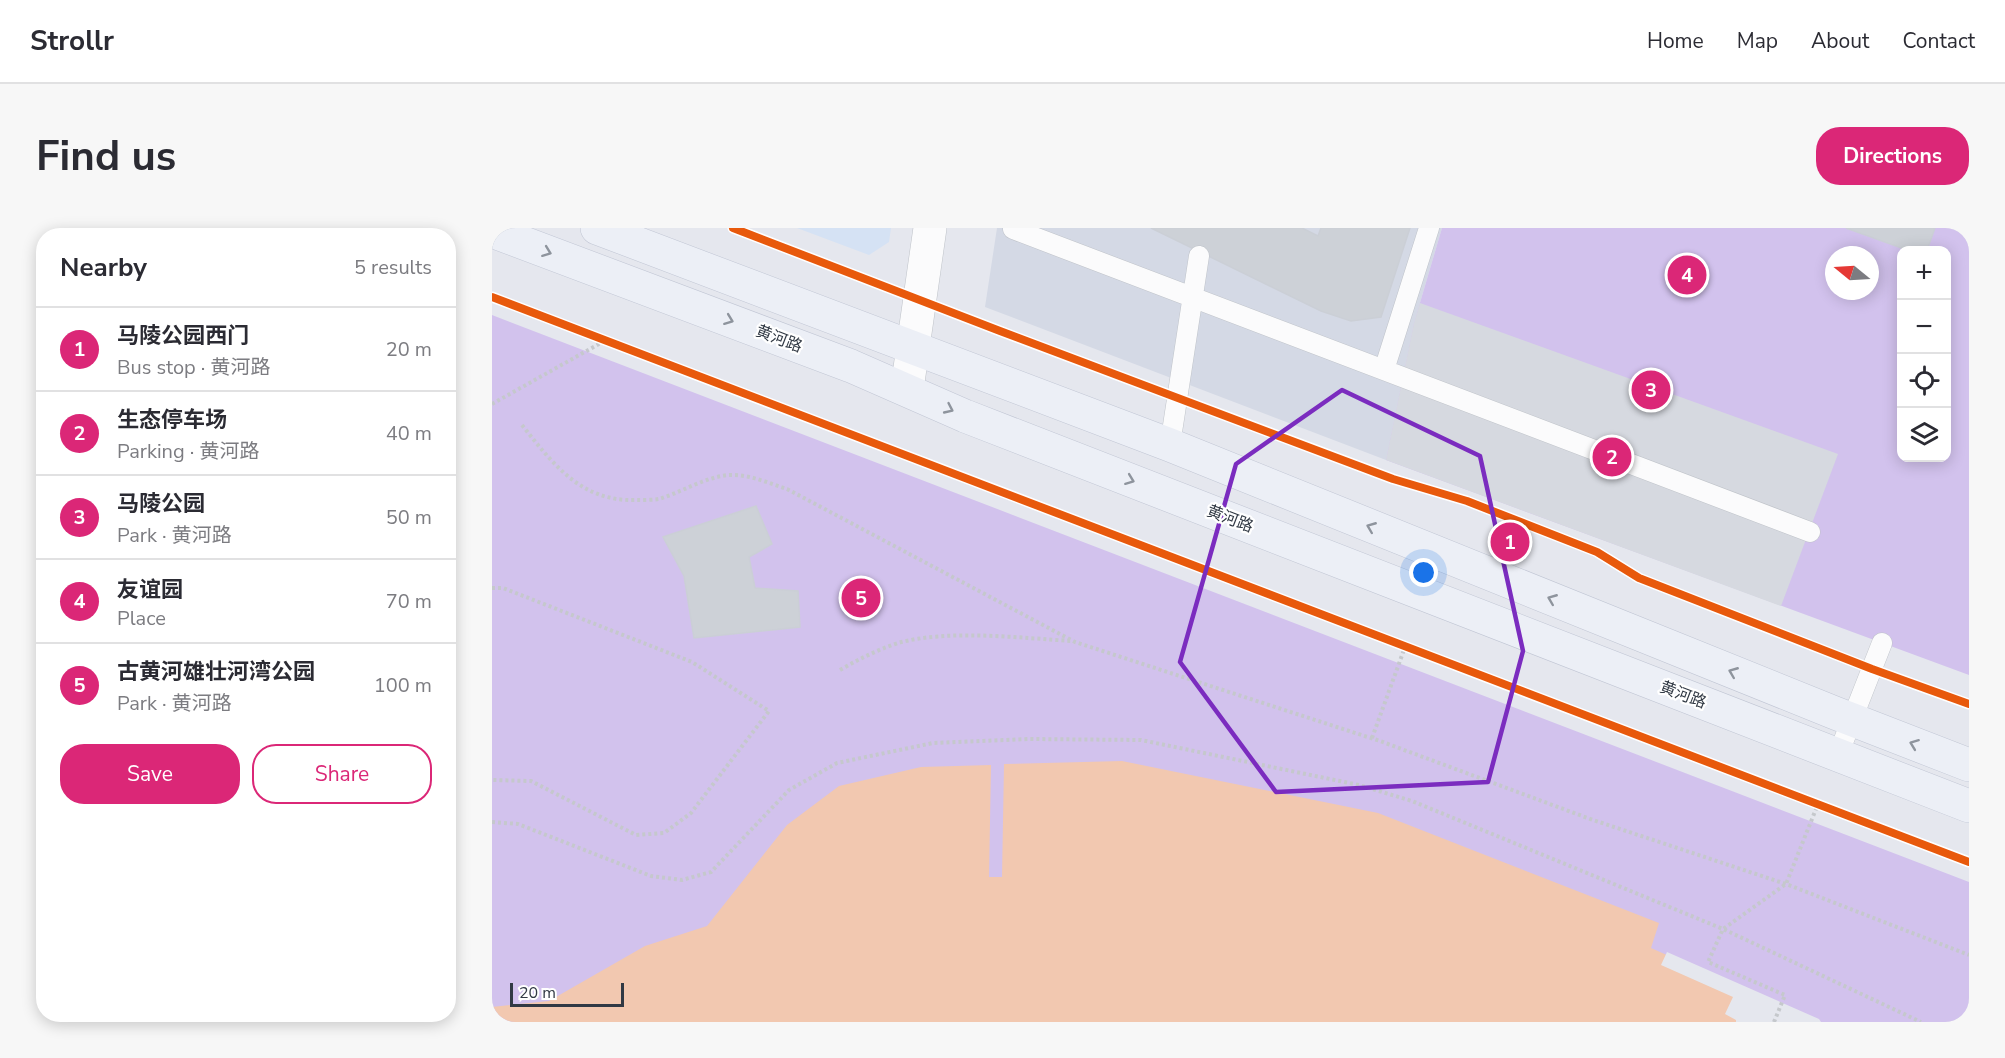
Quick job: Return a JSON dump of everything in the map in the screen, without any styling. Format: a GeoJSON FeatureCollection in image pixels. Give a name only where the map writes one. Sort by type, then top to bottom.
{"type":"FeatureCollection","features":[{"type":"Feature","properties":{"kind":"main road"},"geometry":{"type":"LineString","coordinates":[[597,228],[1170,445],[1969,765]]}},
{"type":"Feature","properties":{"kind":"main road","name":"黄河路"},"geometry":{"type":"LineString","coordinates":[[492,231],[851,366],[965,416],[1969,806]]}},
{"type":"Feature","properties":{"kind":"street"},"geometry":{"type":"LineString","coordinates":[[907,389],[930,228]]}},
{"type":"Feature","properties":{"kind":"lane"},"geometry":{"type":"LineString","coordinates":[[1384,370],[1429,228]]}},
{"type":"Feature","properties":{"kind":"lane"},"geometry":{"type":"LineString","coordinates":[[1013,229],[1810,532]]}},
{"type":"Feature","properties":{"kind":"lane"},"geometry":{"type":"LineString","coordinates":[[1170,445],[1199,256]]}},
{"type":"Feature","properties":{"kind":"lane"},"geometry":{"type":"LineString","coordinates":[[1838,755],[1882,643]]}},
{"type":"Feature","properties":{"kind":"path"},"geometry":{"type":"LineString","coordinates":[[596,336],[618,345]]}},
{"type":"Feature","properties":{"kind":"path"},"geometry":{"type":"LineString","coordinates":[[492,404],[606,340]]}},
{"type":"Feature","properties":{"kind":"path"},"geometry":{"type":"LineString","coordinates":[[522,425],[553,463],[571,480],[618,501],[658,499],[683,488],[728,475],[747,476],[787,489],[1075,642],[1372,738],[1593,820],[1786,884],[1969,955]]}},
{"type":"Feature","properties":{"kind":"path"},"geometry":{"type":"LineString","coordinates":[[492,588],[503,588],[692,662],[769,711],[691,813],[664,833],[636,835],[531,781],[492,780]]}},
{"type":"Feature","properties":{"kind":"path"},"geometry":{"type":"LineString","coordinates":[[840,670],[871,653],[901,643],[945,636],[1075,642]]}},
{"type":"Feature","properties":{"kind":"path"},"geometry":{"type":"LineString","coordinates":[[1394,643],[1416,651]]}},
{"type":"Feature","properties":{"kind":"path"},"geometry":{"type":"LineString","coordinates":[[1372,738],[1405,647]]}},
{"type":"Feature","properties":{"kind":"path"},"geometry":{"type":"LineString","coordinates":[[492,822],[518,824],[651,876],[682,880],[711,872],[789,790],[837,763],[933,743],[1029,739],[1141,740],[1359,785],[1412,801],[1723,929],[1921,1022]]}},
{"type":"Feature","properties":{"kind":"path"},"geometry":{"type":"LineString","coordinates":[[1774,1022],[1785,996],[1708,962],[1723,929],[1786,884],[1814,803],[1829,808]]}},
{"type":"Feature","properties":{"kind":"highlighted area"},"geometry":{"type":"Polygon","coordinates":[[[1342,390],[1480,456],[1523,651],[1488,782],[1276,792],[1180,662],[1236,464],[1342,390]]]}},
{"type":"Feature","properties":{"kind":"shaded area"},"geometry":{"type":"Polygon","coordinates":[[[797,228],[891,228],[889,242],[869,255],[797,228]]]}},
{"type":"Feature","properties":{"kind":"shaded area"},"geometry":{"type":"Polygon","coordinates":[[[997,228],[1442,228],[1414,323],[1386,460],[985,307],[997,228]]]}},
{"type":"Feature","properties":{"kind":"shaded area"},"geometry":{"type":"Polygon","coordinates":[[[1442,228],[1969,228],[1969,675],[1386,460],[1414,323],[1442,228]]]}},
{"type":"Feature","properties":{"kind":"shaded area"},"geometry":{"type":"Polygon","coordinates":[[[1420,303],[1838,454],[1781,606],[1386,460],[1420,303]]]}},
{"type":"Feature","properties":{"kind":"shaded area"},"geometry":{"type":"Polygon","coordinates":[[[492,315],[1969,882],[1969,1022],[492,1022],[492,315]]]}},
{"type":"Feature","properties":{"kind":"shaded area"},"geometry":{"type":"Polygon","coordinates":[[[1122,761],[1378,813],[1659,923],[1651,948],[1818,1022],[492,1022],[492,1007],[549,1001],[645,946],[707,926],[787,825],[839,786],[921,767],[991,765],[989,877],[1002,877],[1004,764],[1122,761]]]}},
{"type":"Feature","properties":{"kind":"pier"},"geometry":{"type":"Polygon","coordinates":[[[1667,952],[1819,1019],[1821,1022],[1736,1022],[1725,1014],[1733,997],[1661,965],[1667,952]]]}},
{"type":"Feature","properties":{"kind":"building"},"geometry":{"type":"Polygon","coordinates":[[[1151,228],[1302,228],[1318,236],[1321,228],[1410,228],[1381,317],[1351,321],[1321,311],[1151,228]]]}},
{"type":"Feature","properties":{"kind":"building"},"geometry":{"type":"Polygon","coordinates":[[[1846,228],[1935,228],[1928,246],[1897,246],[1846,228]]]}},
{"type":"Feature","properties":{"kind":"building"},"geometry":{"type":"Polygon","coordinates":[[[756,506],[772,544],[749,557],[755,588],[798,591],[800,627],[694,638],[684,576],[663,537],[756,506]]]}},
{"type":"Feature","properties":{"kind":"cycle path"},"geometry":{"type":"LineString","coordinates":[[733,228],[1393,479],[1467,501],[1597,552],[1639,578],[1872,669],[1969,704]]}},
{"type":"Feature","properties":{"kind":"cycle path"},"geometry":{"type":"LineString","coordinates":[[492,297],[1969,862]]}},
{"type":"Feature","properties":{"kind":"place","name":"友谊园"},"geometry":{"type":"Point","coordinates":[1687,275]}},
{"type":"Feature","properties":{"kind":"place","name":"马陵公园"},"geometry":{"type":"Point","coordinates":[1651,390]}},
{"type":"Feature","properties":{"kind":"place","name":"生态停车场"},"geometry":{"type":"Point","coordinates":[1612,457]}},
{"type":"Feature","properties":{"kind":"place","name":"马陵公园西门"},"geometry":{"type":"Point","coordinates":[1510,542]}},
{"type":"Feature","properties":{"kind":"place","name":"古黄河雄壮河湾公园"},"geometry":{"type":"Point","coordinates":[861,598]}}]}
